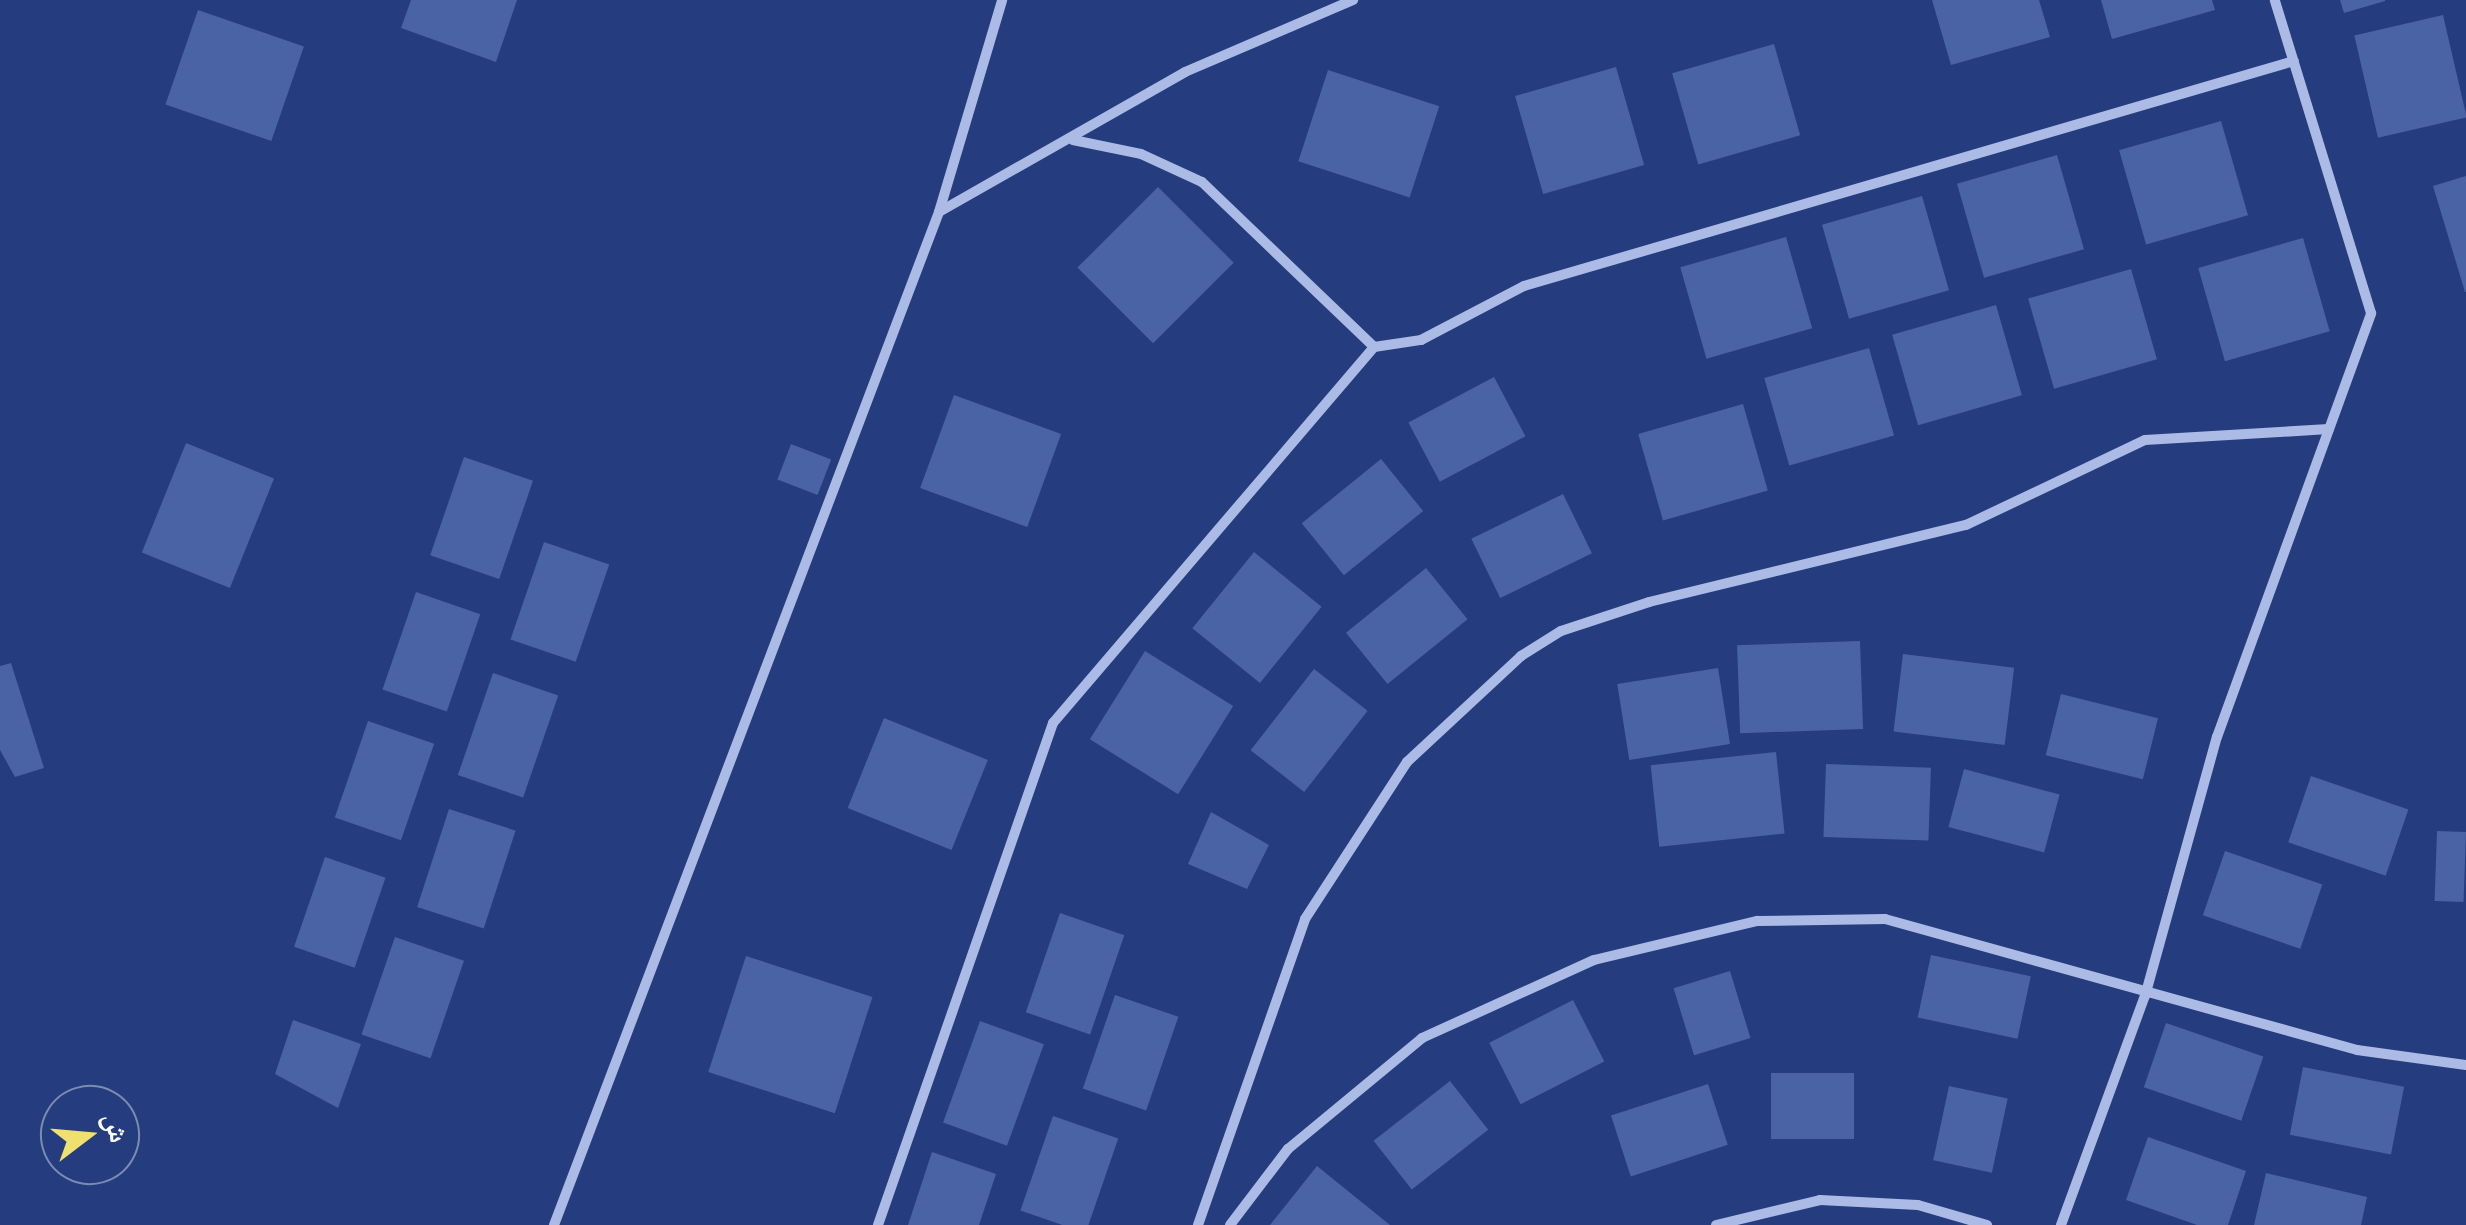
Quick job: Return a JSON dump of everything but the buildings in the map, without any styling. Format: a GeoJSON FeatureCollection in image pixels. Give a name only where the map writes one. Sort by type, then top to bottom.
{"type":"FeatureCollection","features":[{"type":"Feature","properties":{"kind":"street"},"geometry":{"type":"LineString","coordinates":[[554,1225],[939,212],[1002,0]]}},
{"type":"Feature","properties":{"kind":"street"},"geometry":{"type":"LineString","coordinates":[[939,212],[1230,50],[1352,0]]}},
{"type":"Feature","properties":{"kind":"street"},"geometry":{"type":"LineString","coordinates":[[2061,1225],[2144,996],[2217,738],[2371,313],[2275,0]]}},
{"type":"Feature","properties":{"kind":"street"},"geometry":{"type":"LineString","coordinates":[[878,1225],[1053,723],[1374,347],[1421,340],[1524,286],[2294,62]]}},
{"type":"Feature","properties":{"kind":"street"},"geometry":{"type":"LineString","coordinates":[[1072,140],[1141,154],[1202,182],[1374,347]]}},
{"type":"Feature","properties":{"kind":"street"},"geometry":{"type":"LineString","coordinates":[[1198,1225],[1305,919],[1407,762],[1521,656],[1561,631],[1648,602],[1966,525],[2144,440],[2329,429]]}},
{"type":"Feature","properties":{"kind":"street"},"geometry":{"type":"LineString","coordinates":[[1230,1225],[1288,1149],[1422,1038],[1594,960],[1677,934],[1757,921],[1886,919],[2144,996],[2356,1050],[2466,1065]]}},
{"type":"Feature","properties":{"kind":"street"},"geometry":{"type":"LineString","coordinates":[[1716,1225],[1820,1200],[1918,1205],[1987,1225]]}}]}
